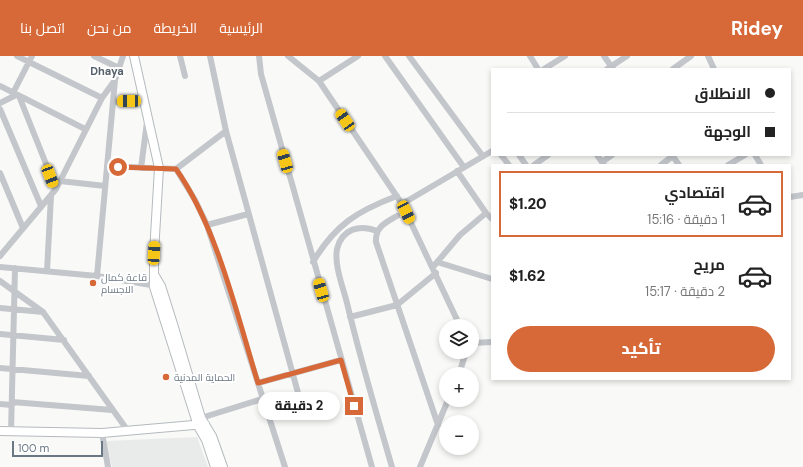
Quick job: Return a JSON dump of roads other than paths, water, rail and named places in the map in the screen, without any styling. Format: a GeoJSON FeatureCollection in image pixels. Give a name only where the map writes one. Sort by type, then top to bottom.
{"type":"FeatureCollection","features":[{"type":"Feature","properties":{"kind":"main road"},"geometry":{"type":"LineString","coordinates":[[134,56],[159,168],[154,253],[157,286],[215,467]]}},
{"type":"Feature","properties":{"kind":"main road"},"geometry":{"type":"LineString","coordinates":[[0,431],[102,433],[128,432],[201,422]]}},
{"type":"Feature","properties":{"kind":"main road"},"geometry":{"type":"LineString","coordinates":[[201,422],[212,436],[223,467]]}},
{"type":"Feature","properties":{"kind":"street"},"geometry":{"type":"LineString","coordinates":[[17,56],[31,59],[102,98]]}},
{"type":"Feature","properties":{"kind":"street"},"geometry":{"type":"LineString","coordinates":[[94,56],[118,68]]}},
{"type":"Feature","properties":{"kind":"street"},"geometry":{"type":"LineString","coordinates":[[97,276],[104,186],[114,102],[115,80],[123,56]]}},
{"type":"Feature","properties":{"kind":"street"},"geometry":{"type":"LineString","coordinates":[[180,56],[185,76]]}},
{"type":"Feature","properties":{"kind":"street"},"geometry":{"type":"LineString","coordinates":[[210,56],[226,131],[303,411]]}},
{"type":"Feature","properties":{"kind":"street"},"geometry":{"type":"LineString","coordinates":[[258,56],[261,74],[313,262],[372,467]]}},
{"type":"Feature","properties":{"kind":"street"},"geometry":{"type":"LineString","coordinates":[[288,56],[319,81],[397,196],[457,319]]}},
{"type":"Feature","properties":{"kind":"street"},"geometry":{"type":"LineString","coordinates":[[319,81],[358,56]]}},
{"type":"Feature","properties":{"kind":"street"},"geometry":{"type":"LineString","coordinates":[[385,56],[463,166]]}},
{"type":"Feature","properties":{"kind":"street"},"geometry":{"type":"LineString","coordinates":[[409,56],[482,155]]}},
{"type":"Feature","properties":{"kind":"street"},"geometry":{"type":"LineString","coordinates":[[530,56],[537,68]]}},
{"type":"Feature","properties":{"kind":"street"},"geometry":{"type":"LineString","coordinates":[[546,68],[565,56]]}},
{"type":"Feature","properties":{"kind":"street"},"geometry":{"type":"LineString","coordinates":[[604,56],[610,68],[627,56]]}},
{"type":"Feature","properties":{"kind":"street"},"geometry":{"type":"LineString","coordinates":[[674,68],[691,56]]}},
{"type":"Feature","properties":{"kind":"street"},"geometry":{"type":"LineString","coordinates":[[708,56],[714,68]]}},
{"type":"Feature","properties":{"kind":"street"},"geometry":{"type":"LineString","coordinates":[[0,103],[16,94],[31,59]]}},
{"type":"Feature","properties":{"kind":"street"},"geometry":{"type":"LineString","coordinates":[[0,256],[56,189],[85,129],[102,98],[115,80]]}},
{"type":"Feature","properties":{"kind":"street"},"geometry":{"type":"LineString","coordinates":[[0,86],[85,129]]}},
{"type":"Feature","properties":{"kind":"street"},"geometry":{"type":"LineString","coordinates":[[16,94],[56,189]]}},
{"type":"Feature","properties":{"kind":"street"},"geometry":{"type":"LineString","coordinates":[[114,102],[144,101]]}},
{"type":"Feature","properties":{"kind":"street"},"geometry":{"type":"LineString","coordinates":[[0,109],[41,206]]}},
{"type":"Feature","properties":{"kind":"street"},"geometry":{"type":"LineString","coordinates":[[141,168],[148,118]]}},
{"type":"Feature","properties":{"kind":"street"},"geometry":{"type":"LineString","coordinates":[[107,166],[176,169],[226,131]]}},
{"type":"Feature","properties":{"kind":"street"},"geometry":{"type":"LineString","coordinates":[[402,204],[463,166],[491,151]]}},
{"type":"Feature","properties":{"kind":"street"},"geometry":{"type":"LineString","coordinates":[[502,156],[508,164]]}},
{"type":"Feature","properties":{"kind":"street"},"geometry":{"type":"LineString","coordinates":[[535,164],[547,156]]}},
{"type":"Feature","properties":{"kind":"street"},"geometry":{"type":"LineString","coordinates":[[603,164],[611,156]]}},
{"type":"Feature","properties":{"kind":"street"},"geometry":{"type":"LineString","coordinates":[[662,164],[672,156]]}},
{"type":"Feature","properties":{"kind":"street"},"geometry":{"type":"LineString","coordinates":[[730,164],[743,156]]}},
{"type":"Feature","properties":{"kind":"street"},"geometry":{"type":"LineString","coordinates":[[176,169],[195,200],[207,225],[285,467]]}},
{"type":"Feature","properties":{"kind":"street"},"geometry":{"type":"LineString","coordinates":[[457,171],[491,218]]}},
{"type":"Feature","properties":{"kind":"street"},"geometry":{"type":"LineString","coordinates":[[0,173],[23,228]]}},
{"type":"Feature","properties":{"kind":"street"},"geometry":{"type":"LineString","coordinates":[[60,181],[104,186]]}},
{"type":"Feature","properties":{"kind":"street"},"geometry":{"type":"LineString","coordinates":[[47,271],[51,196]]}},
{"type":"Feature","properties":{"kind":"street"},"geometry":{"type":"LineString","coordinates":[[313,262],[322,246],[336,231],[367,208],[397,196]]}},
{"type":"Feature","properties":{"kind":"street"},"geometry":{"type":"LineString","coordinates":[[791,197],[803,196]]}},
{"type":"Feature","properties":{"kind":"street"},"geometry":{"type":"LineString","coordinates":[[350,317],[397,305],[434,270],[437,262],[460,235],[486,213]]}},
{"type":"Feature","properties":{"kind":"street"},"geometry":{"type":"LineString","coordinates":[[207,225],[248,214]]}},
{"type":"Feature","properties":{"kind":"street"},"geometry":{"type":"LineString","coordinates":[[397,216],[380,226],[377,231],[376,242],[438,425]]}},
{"type":"Feature","properties":{"kind":"street"},"geometry":{"type":"LineString","coordinates":[[377,231],[368,227],[358,227],[347,231],[341,238],[337,250],[338,267],[350,317],[392,467]]}},
{"type":"Feature","properties":{"kind":"street"},"geometry":{"type":"LineString","coordinates":[[437,262],[491,279]]}},
{"type":"Feature","properties":{"kind":"street"},"geometry":{"type":"LineString","coordinates":[[0,267],[97,276],[157,286]]}},
{"type":"Feature","properties":{"kind":"street"},"geometry":{"type":"LineString","coordinates":[[11,432],[15,268]]}},
{"type":"Feature","properties":{"kind":"street"},"geometry":{"type":"LineString","coordinates":[[0,281],[43,312],[128,432]]}},
{"type":"Feature","properties":{"kind":"street"},"geometry":{"type":"LineString","coordinates":[[0,308],[43,312]]}},
{"type":"Feature","properties":{"kind":"street"},"geometry":{"type":"LineString","coordinates":[[0,334],[64,340]]}},
{"type":"Feature","properties":{"kind":"street"},"geometry":{"type":"LineString","coordinates":[[479,343],[491,342]]}},
{"type":"Feature","properties":{"kind":"street"},"geometry":{"type":"LineString","coordinates":[[258,383],[292,375],[341,360]]}},
{"type":"Feature","properties":{"kind":"street"},"geometry":{"type":"LineString","coordinates":[[0,368],[89,376]]}},
{"type":"Feature","properties":{"kind":"street"},"geometry":{"type":"LineString","coordinates":[[201,422],[262,399]]}},
{"type":"Feature","properties":{"kind":"street"},"geometry":{"type":"LineString","coordinates":[[0,404],[112,410]]}},
{"type":"Feature","properties":{"kind":"street"},"geometry":{"type":"LineString","coordinates":[[420,467],[445,407]]}},
{"type":"Feature","properties":{"kind":"street"},"geometry":{"type":"LineString","coordinates":[[102,433],[108,467]]}},
{"type":"Feature","properties":{"kind":"place","name":"قاعة كمال الاجسام"},"geometry":{"type":"Point","coordinates":[93,283]}},
{"type":"Feature","properties":{"kind":"place","name":"الحماية المدنية"},"geometry":{"type":"Point","coordinates":[166,377]}},
{"type":"Feature","properties":{"kind":"district","name":"Dhaya"},"geometry":{"type":"Point","coordinates":[107,71]}}]}
